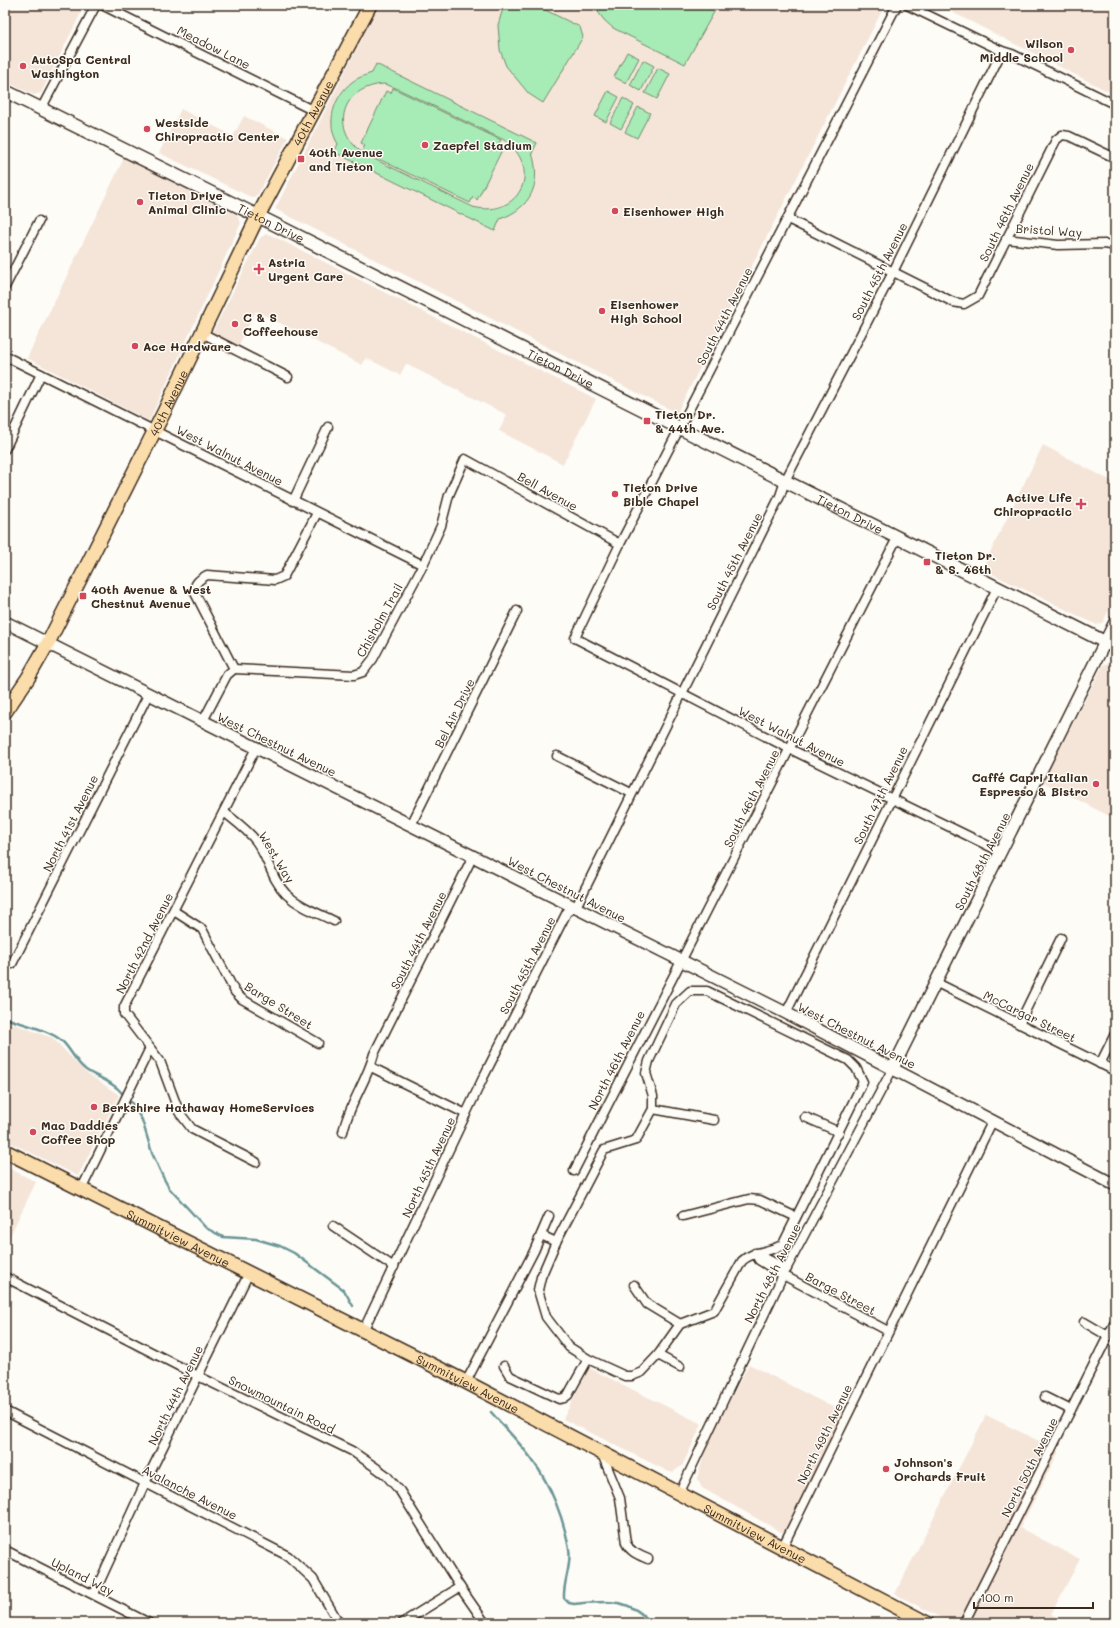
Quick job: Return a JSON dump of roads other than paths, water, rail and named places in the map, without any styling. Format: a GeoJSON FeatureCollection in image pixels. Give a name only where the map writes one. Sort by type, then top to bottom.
{"type":"FeatureCollection","features":[{"type":"Feature","properties":{"kind":"main road","name":"40th Avenue"},"geometry":{"type":"LineString","coordinates":[[5,712],[28,678],[48,643],[202,333],[258,216],[370,5]]}},
{"type":"Feature","properties":{"kind":"main road","name":"Tieton Drive"},"geometry":{"type":"LineString","coordinates":[[5,91],[258,216],[1110,644]]}},
{"type":"Feature","properties":{"kind":"main road","name":"Summitview Avenue"},"geometry":{"type":"LineString","coordinates":[[5,1151],[601,1451],[927,1623]]}},
{"type":"Feature","properties":{"kind":"street"},"geometry":{"type":"LineString","coordinates":[[41,109],[96,5]]}},
{"type":"Feature","properties":{"kind":"street","name":"Meadow Lane"},"geometry":{"type":"LineString","coordinates":[[102,5],[314,111]]}},
{"type":"Feature","properties":{"kind":"street","name":"South 44th Avenue"},"geometry":{"type":"LineString","coordinates":[[575,638],[620,544],[897,5]]}},
{"type":"Feature","properties":{"kind":"street"},"geometry":{"type":"LineString","coordinates":[[907,5],[1110,102]]}},
{"type":"Feature","properties":{"kind":"street","name":"South 45th Avenue"},"geometry":{"type":"LineString","coordinates":[[483,1078],[567,912],[576,907],[780,496],[785,481],[893,272],[1002,51]]}},
{"type":"Feature","properties":{"kind":"street","name":"South 46th Avenue"},"geometry":{"type":"LineString","coordinates":[[893,272],[953,302],[964,304],[971,301],[978,296],[1052,146],[1062,135],[1077,139],[1115,158]]}},
{"type":"Feature","properties":{"kind":"street"},"geometry":{"type":"LineString","coordinates":[[788,219],[893,272]]}},
{"type":"Feature","properties":{"kind":"street"},"geometry":{"type":"LineString","coordinates":[[5,287],[39,220]]}},
{"type":"Feature","properties":{"kind":"street","name":"Bristol Way"},"geometry":{"type":"LineString","coordinates":[[1006,239],[1058,245],[1104,244],[1115,246]]}},
{"type":"Feature","properties":{"kind":"street"},"geometry":{"type":"LineString","coordinates":[[202,333],[288,377]]}},
{"type":"Feature","properties":{"kind":"street","name":"West Walnut Avenue"},"geometry":{"type":"LineString","coordinates":[[5,356],[423,565]]}},
{"type":"Feature","properties":{"kind":"street"},"geometry":{"type":"LineString","coordinates":[[5,447],[41,374]]}},
{"type":"Feature","properties":{"kind":"street"},"geometry":{"type":"LineString","coordinates":[[293,501],[328,427]]}},
{"type":"Feature","properties":{"kind":"street","name":"Bell Avenue"},"geometry":{"type":"LineString","coordinates":[[464,459],[620,544]]}},
{"type":"Feature","properties":{"kind":"street","name":"Chisholm Trail"},"geometry":{"type":"LineString","coordinates":[[234,669],[354,675],[363,672],[373,659],[423,565],[441,526],[449,495],[464,459]]}},
{"type":"Feature","properties":{"kind":"street"},"geometry":{"type":"LineString","coordinates":[[203,722],[227,675],[234,669],[195,593],[194,589],[198,580],[207,575],[275,580],[284,576],[317,513]]}},
{"type":"Feature","properties":{"kind":"street","name":"South 46th Avenue"},"geometry":{"type":"LineString","coordinates":[[680,961],[897,538]]}},
{"type":"Feature","properties":{"kind":"street","name":"South 47th Avenue"},"geometry":{"type":"LineString","coordinates":[[786,1013],[997,588]]}},
{"type":"Feature","properties":{"kind":"street","name":"Bel Air Drive"},"geometry":{"type":"LineString","coordinates":[[412,825],[518,611]]}},
{"type":"Feature","properties":{"kind":"street","name":"West Chestnut Avenue"},"geometry":{"type":"LineString","coordinates":[[5,622],[786,1013],[1115,1185]]}},
{"type":"Feature","properties":{"kind":"street","name":"South 48th Avenue"},"geometry":{"type":"LineString","coordinates":[[893,1068],[1001,852],[1110,644],[1115,622]]}},
{"type":"Feature","properties":{"kind":"street","name":"West Walnut Avenue"},"geometry":{"type":"LineString","coordinates":[[575,638],[790,749],[1001,852]]}},
{"type":"Feature","properties":{"kind":"street","name":"North 41st Avenue"},"geometry":{"type":"LineString","coordinates":[[12,964],[149,693]]}},
{"type":"Feature","properties":{"kind":"street","name":"North 42nd Avenue"},"geometry":{"type":"LineString","coordinates":[[256,748],[124,1007],[124,1014],[160,1061],[179,1112],[192,1129],[256,1162]]}},
{"type":"Feature","properties":{"kind":"street"},"geometry":{"type":"LineString","coordinates":[[557,756],[631,794]]}},
{"type":"Feature","properties":{"kind":"street","name":"West Way"},"geometry":{"type":"LineString","coordinates":[[224,812],[245,829],[256,841],[276,880],[286,893],[298,903],[334,921]]}},
{"type":"Feature","properties":{"kind":"street","name":"South 44th Avenue"},"geometry":{"type":"LineString","coordinates":[[371,1067],[374,1054],[383,1034],[473,856]]}},
{"type":"Feature","properties":{"kind":"street","name":"Barge Street"},"geometry":{"type":"LineString","coordinates":[[174,911],[202,929],[235,992],[242,999],[318,1043]]}},
{"type":"Feature","properties":{"kind":"street"},"geometry":{"type":"LineString","coordinates":[[1018,1024],[1061,938]]}},
{"type":"Feature","properties":{"kind":"street","name":"North 46th Avenue"},"geometry":{"type":"LineString","coordinates":[[574,1170],[680,961]]}},
{"type":"Feature","properties":{"kind":"street","name":"McCargar Street"},"geometry":{"type":"LineString","coordinates":[[936,982],[1115,1071]]}},
{"type":"Feature","properties":{"kind":"street"},"geometry":{"type":"LineString","coordinates":[[690,991],[707,991],[848,1060],[856,1068],[863,1082],[782,1244],[774,1248],[746,1256],[714,1311],[680,1324],[658,1355],[642,1372],[632,1376],[625,1376],[588,1359],[569,1347],[546,1317],[538,1290],[541,1277],[556,1242],[604,1150],[636,1140],[653,1109],[653,1096],[646,1074],[649,1061],[676,1004],[690,991]]}},
{"type":"Feature","properties":{"kind":"street"},"geometry":{"type":"LineString","coordinates":[[1100,1064],[1115,1034]]}},
{"type":"Feature","properties":{"kind":"street"},"geometry":{"type":"LineString","coordinates":[[81,1190],[150,1048]]}},
{"type":"Feature","properties":{"kind":"street"},"geometry":{"type":"LineString","coordinates":[[343,1132],[346,1116],[371,1067],[466,1114]]}},
{"type":"Feature","properties":{"kind":"street","name":"North 48th Avenue"},"geometry":{"type":"LineString","coordinates":[[680,1492],[785,1272],[893,1068]]}},
{"type":"Feature","properties":{"kind":"street","name":"North 45th Avenue"},"geometry":{"type":"LineString","coordinates":[[363,1331],[483,1078]]}},
{"type":"Feature","properties":{"kind":"street"},"geometry":{"type":"LineString","coordinates":[[653,1109],[714,1120]]}},
{"type":"Feature","properties":{"kind":"street"},"geometry":{"type":"LineString","coordinates":[[805,1117],[839,1132]]}},
{"type":"Feature","properties":{"kind":"street","name":"North 49th Avenue"},"geometry":{"type":"LineString","coordinates":[[783,1546],[993,1120]]}},
{"type":"Feature","properties":{"kind":"street"},"geometry":{"type":"LineString","coordinates":[[683,1216],[749,1199],[760,1200],[796,1217]]}},
{"type":"Feature","properties":{"kind":"street"},"geometry":{"type":"LineString","coordinates":[[466,1382],[541,1235],[549,1216]]}},
{"type":"Feature","properties":{"kind":"street"},"geometry":{"type":"LineString","coordinates":[[334,1226],[394,1267]]}},
{"type":"Feature","properties":{"kind":"street"},"geometry":{"type":"LineString","coordinates":[[541,1235],[556,1242]]}},
{"type":"Feature","properties":{"kind":"street","name":"Barge Street"},"geometry":{"type":"LineString","coordinates":[[755,1253],[785,1272],[888,1331]]}},
{"type":"Feature","properties":{"kind":"street","name":"North 44th Avenue"},"geometry":{"type":"LineString","coordinates":[[94,1594],[145,1483],[249,1273]]}},
{"type":"Feature","properties":{"kind":"street","name":"Snowmountain Road"},"geometry":{"type":"LineString","coordinates":[[5,1278],[198,1376],[352,1451],[386,1475],[400,1491],[460,1587],[485,1623]]}},
{"type":"Feature","properties":{"kind":"street"},"geometry":{"type":"LineString","coordinates":[[634,1285],[647,1304],[680,1324]]}},
{"type":"Feature","properties":{"kind":"street"},"geometry":{"type":"LineString","coordinates":[[1084,1322],[1108,1336]]}},
{"type":"Feature","properties":{"kind":"street","name":"North 50th Avenue"},"geometry":{"type":"LineString","coordinates":[[964,1623],[1115,1322]]}},
{"type":"Feature","properties":{"kind":"street"},"geometry":{"type":"LineString","coordinates":[[658,1355],[680,1367]]}},
{"type":"Feature","properties":{"kind":"street"},"geometry":{"type":"LineString","coordinates":[[504,1366],[510,1376],[559,1399],[568,1395],[588,1359]]}},
{"type":"Feature","properties":{"kind":"street"},"geometry":{"type":"LineString","coordinates":[[1045,1397],[1071,1410]]}},
{"type":"Feature","properties":{"kind":"street","name":"Avalanche Avenue"},"geometry":{"type":"LineString","coordinates":[[5,1411],[288,1556],[313,1579],[339,1623]]}},
{"type":"Feature","properties":{"kind":"street"},"geometry":{"type":"LineString","coordinates":[[601,1451],[620,1498],[628,1548],[634,1553],[648,1559]]}},
{"type":"Feature","properties":{"kind":"street","name":"Upland Way"},"geometry":{"type":"LineString","coordinates":[[5,1550],[150,1623]]}},
{"type":"Feature","properties":{"kind":"street"},"geometry":{"type":"LineString","coordinates":[[402,1623],[460,1587]]}},
{"type":"Feature","properties":{"kind":"waterway"},"geometry":{"type":"LineString","coordinates":[[5,1018],[43,1030],[57,1037],[65,1044],[82,1067],[114,1085],[122,1093]]}},
{"type":"Feature","properties":{"kind":"waterway"},"geometry":{"type":"LineString","coordinates":[[131,1102],[142,1120],[152,1153],[169,1188],[206,1228],[223,1237],[256,1239],[280,1246],[294,1253],[344,1290],[353,1306]]}},
{"type":"Feature","properties":{"kind":"waterway"},"geometry":{"type":"LineString","coordinates":[[491,1412],[533,1461],[546,1481],[556,1503],[564,1526],[570,1555],[564,1598],[569,1603],[574,1604],[606,1602],[625,1605],[643,1615],[651,1623]]}},
{"type":"Feature","properties":{"kind":"place","name":"Wilson Middle School"},"geometry":{"type":"Point","coordinates":[1071,50]}},
{"type":"Feature","properties":{"kind":"place","name":"AutoSpa Central Washington"},"geometry":{"type":"Point","coordinates":[23,66]}},
{"type":"Feature","properties":{"kind":"place","name":"Westside Chiropractic Center"},"geometry":{"type":"Point","coordinates":[147,129]}},
{"type":"Feature","properties":{"kind":"place","name":"Zaepfel Stadium"},"geometry":{"type":"Point","coordinates":[425,145]}},
{"type":"Feature","properties":{"kind":"place","name":"40th Avenue and Tieton"},"geometry":{"type":"Point","coordinates":[301,159]}},
{"type":"Feature","properties":{"kind":"place","name":"Tieton Drive Animal Clinic"},"geometry":{"type":"Point","coordinates":[140,202]}},
{"type":"Feature","properties":{"kind":"place","name":"Eisenhower High"},"geometry":{"type":"Point","coordinates":[615,211]}},
{"type":"Feature","properties":{"kind":"place","name":"Astria Urgent Care"},"geometry":{"type":"Point","coordinates":[259,269]}},
{"type":"Feature","properties":{"kind":"place","name":"Eisenhower High School"},"geometry":{"type":"Point","coordinates":[602,311]}},
{"type":"Feature","properties":{"kind":"place","name":"C & S Coffeehouse"},"geometry":{"type":"Point","coordinates":[235,324]}},
{"type":"Feature","properties":{"kind":"place","name":"Ace Hardware"},"geometry":{"type":"Point","coordinates":[135,346]}},
{"type":"Feature","properties":{"kind":"place","name":"Tieton Dr. & 44th Ave."},"geometry":{"type":"Point","coordinates":[647,421]}},
{"type":"Feature","properties":{"kind":"place","name":"Tieton Drive Bible Chapel"},"geometry":{"type":"Point","coordinates":[615,494]}},
{"type":"Feature","properties":{"kind":"place","name":"Active Life Chiropractic"},"geometry":{"type":"Point","coordinates":[1081,504]}},
{"type":"Feature","properties":{"kind":"place","name":"Tieton Dr. & S. 46th"},"geometry":{"type":"Point","coordinates":[927,562]}},
{"type":"Feature","properties":{"kind":"place","name":"40th Avenue & West Chestnut Avenue"},"geometry":{"type":"Point","coordinates":[83,596]}},
{"type":"Feature","properties":{"kind":"place","name":"Caffé Capri Italian Espresso & Bistro"},"geometry":{"type":"Point","coordinates":[1096,784]}},
{"type":"Feature","properties":{"kind":"place","name":"Berkshire Hathaway HomeServices"},"geometry":{"type":"Point","coordinates":[94,1107]}},
{"type":"Feature","properties":{"kind":"place","name":"Mac Daddies Coffee Shop"},"geometry":{"type":"Point","coordinates":[33,1132]}},
{"type":"Feature","properties":{"kind":"place","name":"Johnson's Orchards Fruit"},"geometry":{"type":"Point","coordinates":[886,1469]}}]}
